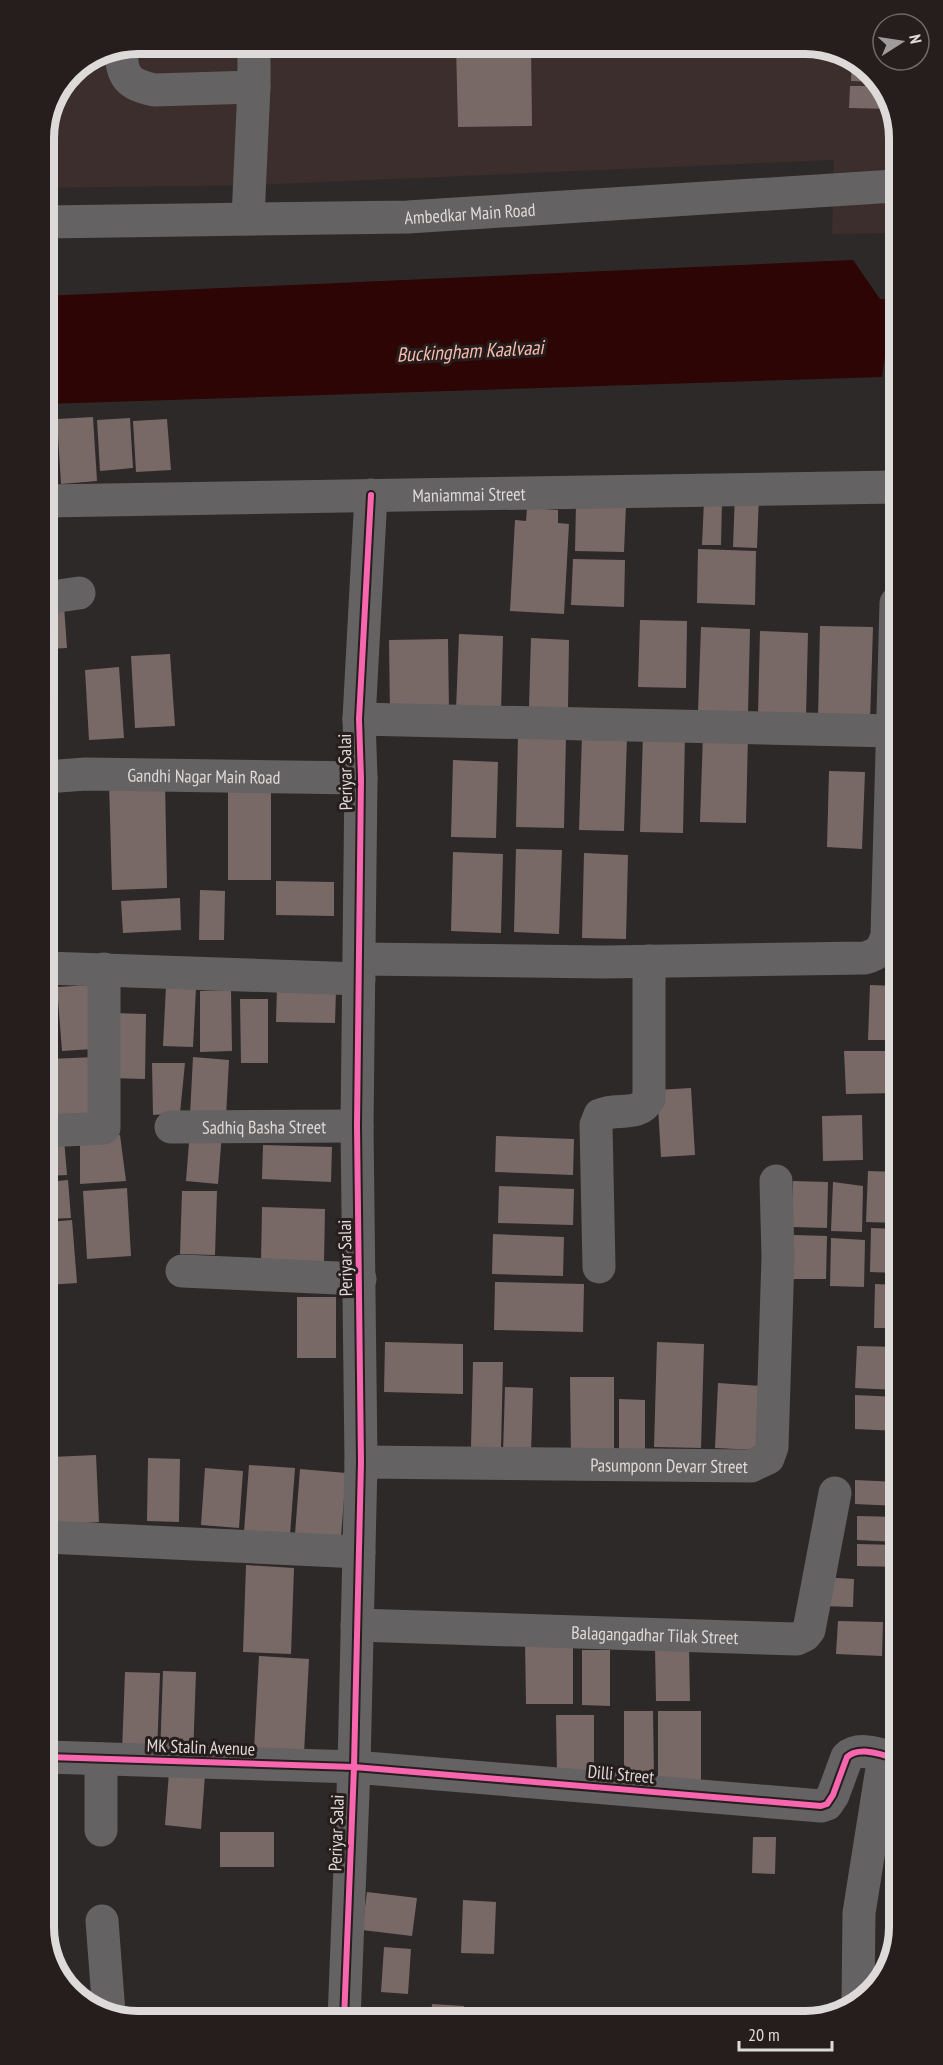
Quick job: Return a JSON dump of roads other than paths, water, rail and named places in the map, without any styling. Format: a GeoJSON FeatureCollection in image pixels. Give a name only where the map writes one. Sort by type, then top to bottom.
{"type":"FeatureCollection","features":[{"type":"Feature","properties":{"kind":"street"},"geometry":{"type":"LineString","coordinates":[[248,218],[254,54]]}},
{"type":"Feature","properties":{"kind":"street"},"geometry":{"type":"LineString","coordinates":[[121,56],[122,71],[130,82],[141,87],[154,90],[254,87]]}},
{"type":"Feature","properties":{"kind":"street","name":"Ambedkar Main Road"},"geometry":{"type":"LineString","coordinates":[[54,222],[408,218],[889,186]]}},
{"type":"Feature","properties":{"kind":"street","name":"Maniammai Street"},"geometry":{"type":"LineString","coordinates":[[54,501],[889,487]]}},
{"type":"Feature","properties":{"kind":"street","name":"Periyar Salai"},"geometry":{"type":"LineString","coordinates":[[344,2011],[354,1767],[361,1462],[357,1126],[361,778],[359,719],[371,495]]}},
{"type":"Feature","properties":{"kind":"street"},"geometry":{"type":"LineString","coordinates":[[54,597],[79,593]]}},
{"type":"Feature","properties":{"kind":"street"},"geometry":{"type":"LineString","coordinates":[[359,719],[889,731]]}},
{"type":"Feature","properties":{"kind":"street","name":"Gandhi Nagar Main Road"},"geometry":{"type":"LineString","coordinates":[[54,776],[86,774],[361,778]]}},
{"type":"Feature","properties":{"kind":"street"},"geometry":{"type":"LineString","coordinates":[[54,968],[360,969],[865,958],[876,955],[883,948],[887,935],[889,853]]}},
{"type":"Feature","properties":{"kind":"street"},"geometry":{"type":"LineString","coordinates":[[599,1268],[596,1125],[600,1115],[608,1111],[633,1112],[645,1107],[649,1099],[649,961]]}},
{"type":"Feature","properties":{"kind":"street"},"geometry":{"type":"LineString","coordinates":[[54,1131],[104,1128],[104,969]]}},
{"type":"Feature","properties":{"kind":"street","name":"Sadhiq Basha Street"},"geometry":{"type":"LineString","coordinates":[[171,1127],[357,1126]]}},
{"type":"Feature","properties":{"kind":"street","name":"Pasumponn Devarr Street"},"geometry":{"type":"LineString","coordinates":[[361,1462],[751,1466],[768,1458],[772,1448],[774,1412],[778,1257],[776,1182]]}},
{"type":"Feature","properties":{"kind":"street"},"geometry":{"type":"LineString","coordinates":[[182,1271],[360,1279]]}},
{"type":"Feature","properties":{"kind":"street","name":"Balagangadhar Tilak Street"},"geometry":{"type":"LineString","coordinates":[[357,1625],[797,1639],[809,1630],[835,1493]]}},
{"type":"Feature","properties":{"kind":"street"},"geometry":{"type":"LineString","coordinates":[[54,1537],[359,1552]]}},
{"type":"Feature","properties":{"kind":"street","name":"MK Stalin Avenue"},"geometry":{"type":"LineString","coordinates":[[54,1756],[354,1767]]}},
{"type":"Feature","properties":{"kind":"street"},"geometry":{"type":"LineString","coordinates":[[858,1992],[859,1913],[878,1756]]}},
{"type":"Feature","properties":{"kind":"street","name":"Dilli Street"},"geometry":{"type":"LineString","coordinates":[[354,1767],[821,1806],[827,1804],[833,1795],[847,1757],[878,1756]]}},
{"type":"Feature","properties":{"kind":"street"},"geometry":{"type":"LineString","coordinates":[[101,1759],[101,1830]]}},
{"type":"Feature","properties":{"kind":"street"},"geometry":{"type":"LineString","coordinates":[[102,1922],[107,2005]]}},
{"type":"Feature","properties":{"kind":"water","name":"Buckingham Kaalvaai"},"geometry":{"type":"Polygon","coordinates":[[[853,260],[880,299],[889,300],[889,355],[885,355],[882,377],[54,404],[54,296],[853,260]]]}}]}
